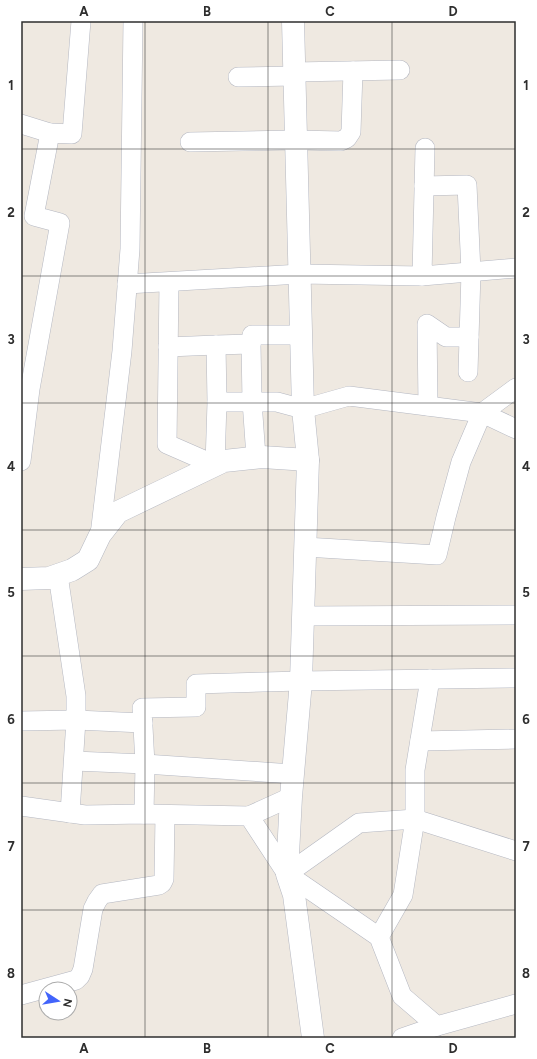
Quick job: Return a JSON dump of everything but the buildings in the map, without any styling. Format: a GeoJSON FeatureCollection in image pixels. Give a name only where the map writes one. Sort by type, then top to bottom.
{"type":"FeatureCollection","features":[{"type":"Feature","properties":{"kind":"street"},"geometry":{"type":"LineString","coordinates":[[21,124],[50,133],[72,134],[81,21]]}},
{"type":"Feature","properties":{"kind":"street"},"geometry":{"type":"LineString","coordinates":[[100,535],[122,351],[130,249],[133,21]]}},
{"type":"Feature","properties":{"kind":"street"},"geometry":{"type":"LineString","coordinates":[[287,874],[291,797],[301,681],[308,460],[303,409],[293,21]]}},
{"type":"Feature","properties":{"kind":"street"},"geometry":{"type":"LineString","coordinates":[[238,77],[400,70]]}},
{"type":"Feature","properties":{"kind":"street"},"geometry":{"type":"LineString","coordinates":[[190,142],[296,140],[341,141],[347,138],[351,132],[353,71]]}},
{"type":"Feature","properties":{"kind":"street"},"geometry":{"type":"LineString","coordinates":[[21,461],[30,389],[60,223],[34,216],[50,133]]}},
{"type":"Feature","properties":{"kind":"street"},"geometry":{"type":"LineString","coordinates":[[422,276],[425,148]]}},
{"type":"Feature","properties":{"kind":"street"},"geometry":{"type":"LineString","coordinates":[[424,186],[467,186],[471,272],[468,372]]}},
{"type":"Feature","properties":{"kind":"street"},"geometry":{"type":"LineString","coordinates":[[127,284],[300,274],[422,276],[516,268]]}},
{"type":"Feature","properties":{"kind":"street"},"geometry":{"type":"LineString","coordinates":[[169,282],[167,444],[215,465]]}},
{"type":"Feature","properties":{"kind":"street"},"geometry":{"type":"LineString","coordinates":[[428,406],[427,324],[446,337],[469,337]]}},
{"type":"Feature","properties":{"kind":"street"},"geometry":{"type":"LineString","coordinates":[[256,457],[252,401],[252,335],[301,335]]}},
{"type":"Feature","properties":{"kind":"street"},"geometry":{"type":"LineString","coordinates":[[168,347],[251,344]]}},
{"type":"Feature","properties":{"kind":"street"},"geometry":{"type":"LineString","coordinates":[[215,465],[217,402],[216,345]]}},
{"type":"Feature","properties":{"kind":"street"},"geometry":{"type":"LineString","coordinates":[[305,547],[437,555],[461,462],[482,413],[516,388]]}},
{"type":"Feature","properties":{"kind":"street"},"geometry":{"type":"LineString","coordinates":[[217,402],[277,402],[303,409],[349,396],[482,413],[516,429]]}},
{"type":"Feature","properties":{"kind":"street"},"geometry":{"type":"LineString","coordinates":[[21,579],[49,578],[72,570],[88,560],[100,535],[118,512],[224,461],[256,457],[308,460]]}},
{"type":"Feature","properties":{"kind":"street"},"geometry":{"type":"LineString","coordinates":[[58,575],[76,696],[74,761],[70,813]]}},
{"type":"Feature","properties":{"kind":"street"},"geometry":{"type":"LineString","coordinates":[[303,616],[516,615]]}},
{"type":"Feature","properties":{"kind":"street"},"geometry":{"type":"LineString","coordinates":[[144,814],[145,764],[142,708],[196,707],[196,684],[516,678]]}},
{"type":"Feature","properties":{"kind":"street"},"geometry":{"type":"LineString","coordinates":[[379,937],[403,895],[415,819],[415,770],[430,679]]}},
{"type":"Feature","properties":{"kind":"street"},"geometry":{"type":"LineString","coordinates":[[21,721],[76,720],[143,723]]}},
{"type":"Feature","properties":{"kind":"street"},"geometry":{"type":"LineString","coordinates":[[420,741],[516,739]]}},
{"type":"Feature","properties":{"kind":"street"},"geometry":{"type":"LineString","coordinates":[[74,761],[145,764],[293,774]]}},
{"type":"Feature","properties":{"kind":"street"},"geometry":{"type":"LineString","coordinates":[[21,806],[85,815],[144,814],[249,816],[291,797]]}},
{"type":"Feature","properties":{"kind":"street"},"geometry":{"type":"LineString","coordinates":[[21,995],[76,980],[80,976],[83,969],[93,909],[102,894],[159,885],[162,882],[164,879],[165,815]]}},
{"type":"Feature","properties":{"kind":"street"},"geometry":{"type":"LineString","coordinates":[[249,816],[287,874],[294,895],[313,1038]]}},
{"type":"Feature","properties":{"kind":"street"},"geometry":{"type":"LineString","coordinates":[[287,874],[359,823],[415,819],[516,851]]}},
{"type":"Feature","properties":{"kind":"street"},"geometry":{"type":"LineString","coordinates":[[287,874],[379,937],[402,996],[432,1032]]}},
{"type":"Feature","properties":{"kind":"street"},"geometry":{"type":"LineString","coordinates":[[402,1038],[432,1032],[516,1004]]}}]}
